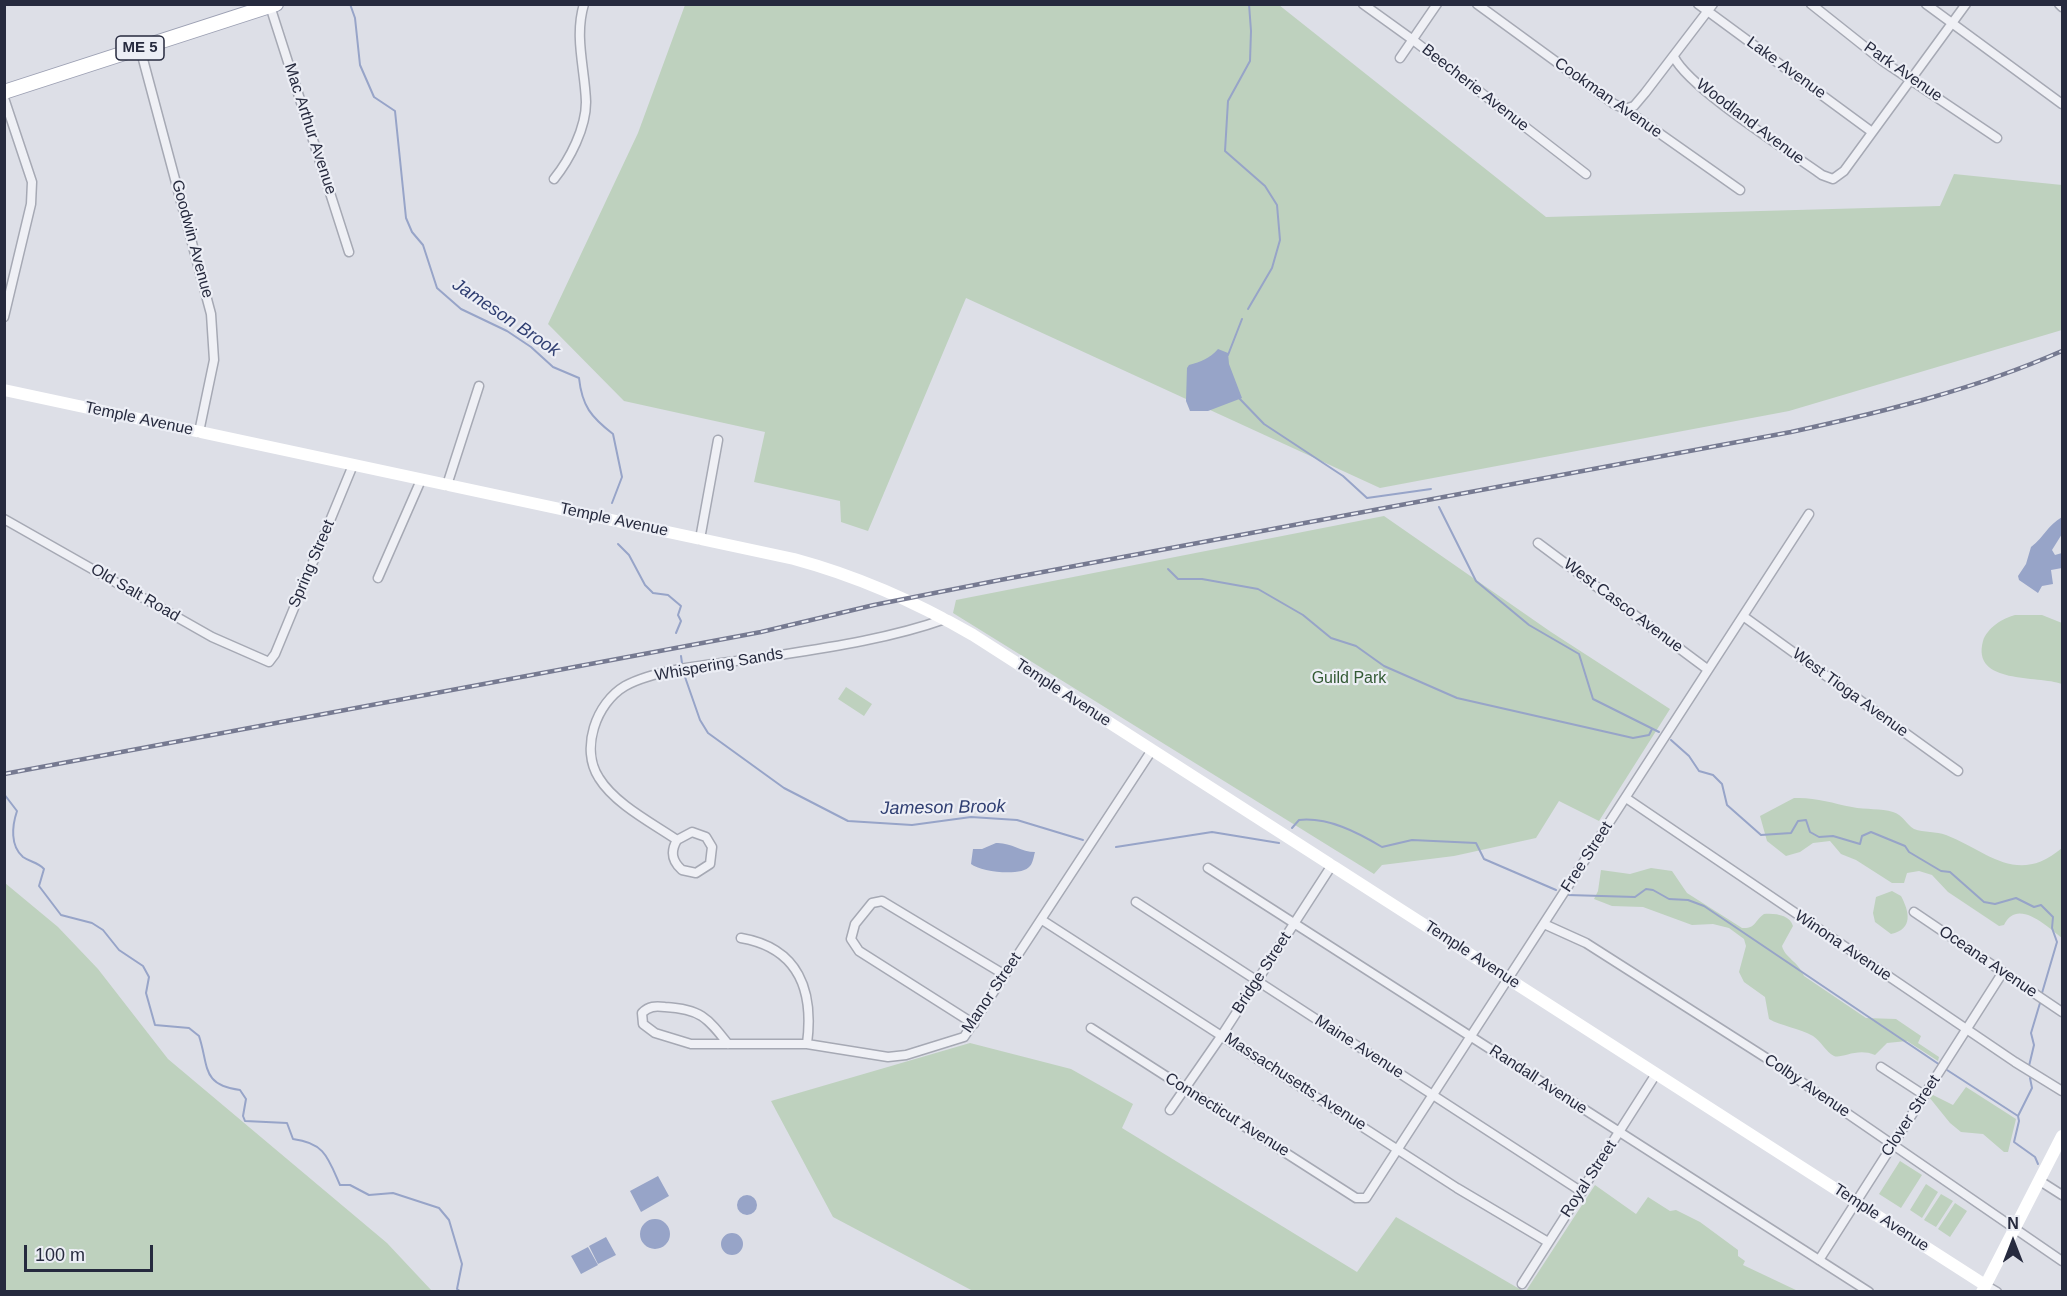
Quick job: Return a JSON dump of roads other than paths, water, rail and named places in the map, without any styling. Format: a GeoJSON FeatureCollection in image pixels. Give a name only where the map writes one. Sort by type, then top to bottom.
{"type":"FeatureCollection","features":[{"type":"Feature","properties":{"kind":"main road","name":"ME 5"},"geometry":{"type":"LineString","coordinates":[[4,92],[273,5]]}},
{"type":"Feature","properties":{"kind":"street"},"geometry":{"type":"LineString","coordinates":[[554,179],[570,152],[584,118],[586,104],[579,32],[584,4]]}},
{"type":"Feature","properties":{"kind":"street","name":"Beecherie Avenue"},"geometry":{"type":"LineString","coordinates":[[1363,4],[1586,174]]}},
{"type":"Feature","properties":{"kind":"street"},"geometry":{"type":"LineString","coordinates":[[1400,58],[1437,4]]}},
{"type":"Feature","properties":{"kind":"street","name":"Cookman Avenue"},"geometry":{"type":"LineString","coordinates":[[1477,4],[1614,104],[1625,109],[1740,190]]}},
{"type":"Feature","properties":{"kind":"street","name":"Lake Avenue"},"geometry":{"type":"LineString","coordinates":[[1698,4],[1711,8],[1872,132]]}},
{"type":"Feature","properties":{"kind":"street","name":"Park Avenue"},"geometry":{"type":"LineString","coordinates":[[1811,4],[1911,79],[1997,138]]}},
{"type":"Feature","properties":{"kind":"street"},"geometry":{"type":"LineString","coordinates":[[1926,4],[2062,104]]}},
{"type":"Feature","properties":{"kind":"street"},"geometry":{"type":"LineString","coordinates":[[1872,132],[1966,4]]}},
{"type":"Feature","properties":{"kind":"street"},"geometry":{"type":"LineString","coordinates":[[2059,4],[2062,7]]}},
{"type":"Feature","properties":{"kind":"street","name":"Mac Arthur Avenue"},"geometry":{"type":"LineString","coordinates":[[273,5],[349,252]]}},
{"type":"Feature","properties":{"kind":"street"},"geometry":{"type":"LineString","coordinates":[[1625,109],[1637,103],[1711,8]]}},
{"type":"Feature","properties":{"kind":"street","name":"Goodwin Avenue"},"geometry":{"type":"LineString","coordinates":[[140,48],[211,314],[214,360],[199,432]]}},
{"type":"Feature","properties":{"kind":"street","name":"Woodland Avenue"},"geometry":{"type":"LineString","coordinates":[[1674,57],[1690,77],[1822,175],[1833,179],[1844,171],[1872,132]]}},
{"type":"Feature","properties":{"kind":"street"},"geometry":{"type":"LineString","coordinates":[[4,98],[31,177],[32,188],[4,317]]}},
{"type":"Feature","properties":{"kind":"street"},"geometry":{"type":"LineString","coordinates":[[447,485],[479,386]]}},
{"type":"Feature","properties":{"kind":"street","name":"Temple Avenue"},"geometry":{"type":"LineString","coordinates":[[4,390],[700,539],[835,571],[915,604],[945,619],[1152,750],[1856,1202],[1984,1288],[1997,1292]]}},
{"type":"Feature","properties":{"kind":"street"},"geometry":{"type":"LineString","coordinates":[[700,539],[718,440]]}},
{"type":"Feature","properties":{"kind":"street","name":"Spring Street"},"geometry":{"type":"LineString","coordinates":[[268,662],[275,654],[353,465]]}},
{"type":"Feature","properties":{"kind":"street"},"geometry":{"type":"LineString","coordinates":[[378,578],[421,480]]}},
{"type":"Feature","properties":{"kind":"street","name":"Free Street"},"geometry":{"type":"LineString","coordinates":[[1364,1199],[1434,1096],[1809,514]]}},
{"type":"Feature","properties":{"kind":"street","name":"Old Salt Road"},"geometry":{"type":"LineString","coordinates":[[4,519],[212,637],[268,662]]}},
{"type":"Feature","properties":{"kind":"street","name":"West Casco Avenue"},"geometry":{"type":"LineString","coordinates":[[1538,543],[1707,669]]}},
{"type":"Feature","properties":{"kind":"street","name":"West Tioga Avenue"},"geometry":{"type":"LineString","coordinates":[[1743,616],[1958,771]]}},
{"type":"Feature","properties":{"kind":"street","name":"Whispering Sands"},"geometry":{"type":"LineString","coordinates":[[677,840],[616,796],[595,772],[591,750],[594,729],[605,704],[618,691],[638,681],[702,666],[825,646],[945,619]]}},
{"type":"Feature","properties":{"kind":"street","name":"Manor Street"},"geometry":{"type":"LineString","coordinates":[[728,1044],[708,1020],[693,1010],[653,1006],[642,1013],[641,1021],[647,1028],[672,1040],[691,1044],[728,1044],[807,1044],[897,1057],[964,1037],[1152,750]]}},
{"type":"Feature","properties":{"kind":"street","name":"Winona Avenue"},"geometry":{"type":"LineString","coordinates":[[1626,798],[2062,1091]]}},
{"type":"Feature","properties":{"kind":"street"},"geometry":{"type":"LineString","coordinates":[[692,832],[705,837],[712,847],[710,864],[696,873],[682,870],[673,858],[673,847],[677,840],[692,832]]}},
{"type":"Feature","properties":{"kind":"street","name":"Bridge Street"},"geometry":{"type":"LineString","coordinates":[[1170,1110],[1222,1035],[1332,865]]}},
{"type":"Feature","properties":{"kind":"street","name":"Randall Avenue"},"geometry":{"type":"LineString","coordinates":[[1208,868],[1869,1292]]}},
{"type":"Feature","properties":{"kind":"street"},"geometry":{"type":"LineString","coordinates":[[974,1024],[859,951],[851,939],[855,924],[872,903],[882,901],[1005,975]]}},
{"type":"Feature","properties":{"kind":"street","name":"Maine Avenue"},"geometry":{"type":"LineString","coordinates":[[1136,902],[1582,1192]]}},
{"type":"Feature","properties":{"kind":"street","name":"Oceana Avenue"},"geometry":{"type":"LineString","coordinates":[[1914,912],[2062,1012]]}},
{"type":"Feature","properties":{"kind":"street","name":"Massachusetts Avenue"},"geometry":{"type":"LineString","coordinates":[[1042,920],[1397,1149],[1548,1242]]}},
{"type":"Feature","properties":{"kind":"street","name":"Colby Avenue"},"geometry":{"type":"LineString","coordinates":[[1544,924],[1592,947],[1893,1143],[2062,1261]]}},
{"type":"Feature","properties":{"kind":"street"},"geometry":{"type":"LineString","coordinates":[[741,938],[771,947],[788,959],[795,969],[803,984],[809,1006],[807,1044]]}},
{"type":"Feature","properties":{"kind":"street","name":"Clover Street"},"geometry":{"type":"LineString","coordinates":[[1819,1260],[2003,972]]}},
{"type":"Feature","properties":{"kind":"street","name":"Connecticut Avenue"},"geometry":{"type":"LineString","coordinates":[[1091,1028],[1356,1198],[1364,1199]]}},
{"type":"Feature","properties":{"kind":"street"},"geometry":{"type":"LineString","coordinates":[[1881,1067],[1924,1095]]}},
{"type":"Feature","properties":{"kind":"street","name":"Royal Street"},"geometry":{"type":"LineString","coordinates":[[1522,1284],[1656,1074]]}},
{"type":"Feature","properties":{"kind":"street"},"geometry":{"type":"LineString","coordinates":[[1984,1288],[2062,1136]]}},
{"type":"Feature","properties":{"kind":"street"},"geometry":{"type":"LineString","coordinates":[[2040,1181],[2062,1195]]}},
{"type":"Feature","properties":{"kind":"water"},"geometry":{"type":"Polygon","coordinates":[[[1218,349],[1228,353],[1229,364],[1242,398],[1208,411],[1190,411],[1186,401],[1187,368],[1218,349]]]}},
{"type":"Feature","properties":{"kind":"water"},"geometry":{"type":"Polygon","coordinates":[[[2062,517],[2062,534],[2052,550],[2055,555],[2062,553],[2062,568],[2051,570],[2053,584],[2042,586],[2038,593],[2019,580],[2018,576],[2026,564],[2031,547],[2062,517]]]}},
{"type":"Feature","properties":{"kind":"water"},"geometry":{"type":"Polygon","coordinates":[[[996,843],[1035,852],[1031,865],[1019,871],[1001,872],[971,864],[973,849],[982,849],[996,843]]]}},
{"type":"Feature","properties":{"kind":"water"},"geometry":{"type":"Polygon","coordinates":[[[658,1176],[669,1196],[641,1212],[630,1191],[658,1176]]]}},
{"type":"Feature","properties":{"kind":"water"},"geometry":{"type":"Polygon","coordinates":[[[747,1195],[754,1198],[757,1205],[754,1212],[747,1215],[740,1212],[737,1205],[740,1198],[747,1195]]]}},
{"type":"Feature","properties":{"kind":"water"},"geometry":{"type":"Polygon","coordinates":[[[655,1219],[665,1224],[670,1234],[665,1244],[655,1249],[645,1244],[640,1234],[645,1224],[655,1219]]]}},
{"type":"Feature","properties":{"kind":"water"},"geometry":{"type":"Polygon","coordinates":[[[732,1233],[742,1240],[743,1244],[736,1254],[732,1255],[722,1248],[721,1244],[728,1234],[732,1233]]]}},
{"type":"Feature","properties":{"kind":"water"},"geometry":{"type":"Polygon","coordinates":[[[606,1237],[616,1255],[598,1264],[589,1246],[606,1237]]]}},
{"type":"Feature","properties":{"kind":"water"},"geometry":{"type":"Polygon","coordinates":[[[588,1247],[598,1265],[581,1274],[571,1256],[588,1247]]]}},
{"type":"Feature","properties":{"kind":"waterway","name":"Jameson Brook"},"geometry":{"type":"LineString","coordinates":[[350,4],[355,18],[360,65],[374,97],[395,111],[406,218],[412,232],[423,245],[437,288],[461,309],[507,331],[531,347],[553,367],[579,378],[585,404],[593,416],[613,434],[622,477],[612,503]]}},
{"type":"Feature","properties":{"kind":"waterway"},"geometry":{"type":"LineString","coordinates":[[1248,309],[1272,268],[1280,240],[1277,205],[1265,186],[1225,151],[1228,101],[1250,61],[1249,4]]}},
{"type":"Feature","properties":{"kind":"waterway"},"geometry":{"type":"LineString","coordinates":[[1228,355],[1242,319]]}},
{"type":"Feature","properties":{"kind":"waterway"},"geometry":{"type":"LineString","coordinates":[[1238,397],[1264,424],[1343,476],[1367,498],[1431,489]]}},
{"type":"Feature","properties":{"kind":"waterway"},"geometry":{"type":"LineString","coordinates":[[1439,507],[1476,581],[1529,625],[1579,654],[1593,699],[1659,732]]}},
{"type":"Feature","properties":{"kind":"waterway","name":"Jameson Brook"},"geometry":{"type":"LineString","coordinates":[[618,544],[629,555],[645,585],[653,593],[668,595],[681,606],[678,615],[681,621],[676,633]]}},
{"type":"Feature","properties":{"kind":"waterway"},"geometry":{"type":"LineString","coordinates":[[1168,569],[1178,579],[1202,579],[1258,589],[1303,615],[1331,638],[1356,646],[1384,666],[1457,698],[1633,738],[1649,735],[1652,729]]}},
{"type":"Feature","properties":{"kind":"waterway","name":"Jameson Brook"},"geometry":{"type":"LineString","coordinates":[[681,656],[682,663]]}},
{"type":"Feature","properties":{"kind":"waterway","name":"Jameson Brook"},"geometry":{"type":"LineString","coordinates":[[685,677],[700,720],[708,733],[784,788],[848,821],[912,825],[971,817],[1017,820],[1083,840]]}},
{"type":"Feature","properties":{"kind":"waterway"},"geometry":{"type":"LineString","coordinates":[[1671,740],[1689,756],[1699,771],[1713,775],[1722,784],[1727,805],[1761,835],[1791,833],[1798,821],[1806,820],[1810,832],[1819,837],[1833,836],[1860,844],[1862,836],[1871,832],[1905,846],[1909,852],[1941,871],[1950,872],[1984,902],[1995,904],[2016,898],[2034,907],[2041,905],[2053,917],[2052,928],[2057,942],[2042,993]]}},
{"type":"Feature","properties":{"kind":"waterway"},"geometry":{"type":"LineString","coordinates":[[4,794],[17,811],[13,829],[16,847],[23,857],[44,869],[39,886],[61,915],[92,923],[103,930],[119,950],[143,966],[149,977],[146,993],[155,1025],[189,1028],[199,1036],[206,1065],[213,1079],[219,1084],[240,1090],[246,1099],[243,1116],[245,1121],[287,1123],[293,1139],[312,1144],[324,1153],[340,1185],[350,1185],[369,1195],[393,1193],[439,1208],[449,1220],[462,1264],[457,1289],[461,1292]]}},
{"type":"Feature","properties":{"kind":"waterway"},"geometry":{"type":"LineString","coordinates":[[1292,828],[1299,820],[1331,823],[1363,836],[1382,847],[1412,840],[1476,843],[1484,859],[1556,890]]}},
{"type":"Feature","properties":{"kind":"waterway"},"geometry":{"type":"LineString","coordinates":[[1116,847],[1212,832],[1279,843]]}},
{"type":"Feature","properties":{"kind":"waterway"},"geometry":{"type":"LineString","coordinates":[[1568,895],[1635,897],[1646,889],[1653,890],[1669,899],[1688,900],[1704,906],[1940,1065]]}},
{"type":"Feature","properties":{"kind":"waterway"},"geometry":{"type":"LineString","coordinates":[[2029,1066],[2034,1045],[2031,1033],[2040,1003]]}},
{"type":"Feature","properties":{"kind":"waterway"},"geometry":{"type":"LineString","coordinates":[[1947,1070],[2018,1116],[2014,1142],[2035,1157],[2038,1164]]}},
{"type":"Feature","properties":{"kind":"waterway"},"geometry":{"type":"LineString","coordinates":[[2018,1116],[2032,1088],[2030,1078]]}},
{"type":"Feature","properties":{"kind":"railway"},"geometry":{"type":"LineString","coordinates":[[4,774],[761,632],[874,605],[1000,580],[1791,432],[1963,388],[2062,351]]}},
{"type":"Feature","properties":{"kind":"park label","name":"Guild Park"},"geometry":{"type":"Point","coordinates":[1349,679]}}]}
